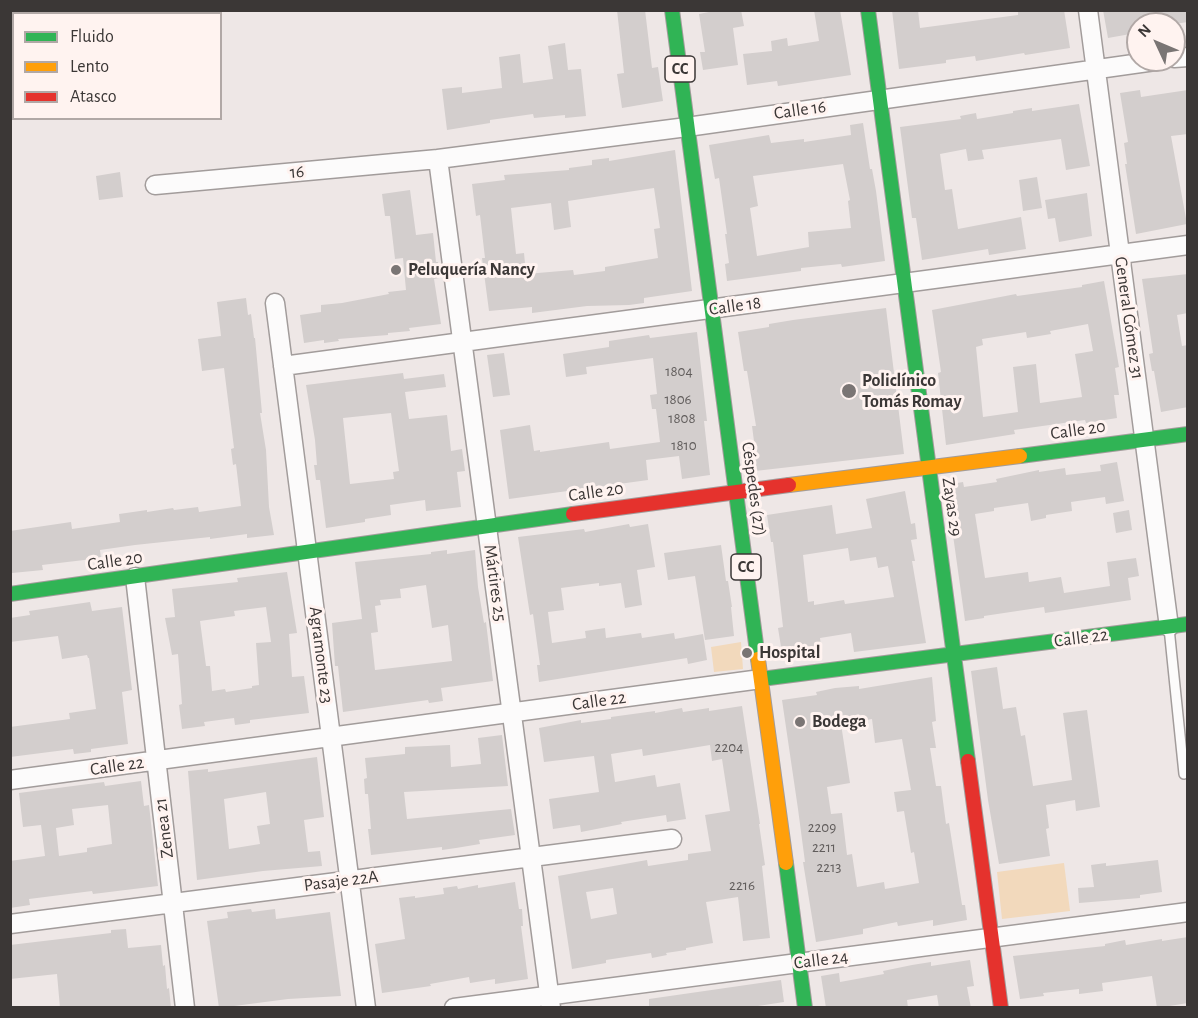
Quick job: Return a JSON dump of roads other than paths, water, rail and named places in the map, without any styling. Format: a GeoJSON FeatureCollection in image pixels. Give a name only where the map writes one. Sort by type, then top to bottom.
{"type":"FeatureCollection","features":[{"type":"Feature","properties":{"kind":"street","name":"Céspedes (27)"},"geometry":{"type":"LineString","coordinates":[[672,10],[805,1008]]}},
{"type":"Feature","properties":{"kind":"street","name":"Zayas 29"},"geometry":{"type":"LineString","coordinates":[[868,10],[1001,1008]]}},
{"type":"Feature","properties":{"kind":"street","name":"General Gómez 31"},"geometry":{"type":"LineString","coordinates":[[1088,10],[1169,627]]}},
{"type":"Feature","properties":{"kind":"street","name":"Calle 16"},"geometry":{"type":"LineString","coordinates":[[438,159],[687,127],[1126,65]]}},
{"type":"Feature","properties":{"kind":"street","name":"16"},"geometry":{"type":"LineString","coordinates":[[155,185],[438,159]]}},
{"type":"Feature","properties":{"kind":"street","name":"Mártires 25"},"geometry":{"type":"LineString","coordinates":[[438,159],[551,1001]]}},
{"type":"Feature","properties":{"kind":"street","name":"Calle 18"},"geometry":{"type":"LineString","coordinates":[[283,366],[1188,245]]}},
{"type":"Feature","properties":{"kind":"street","name":"Agramonte 23"},"geometry":{"type":"LineString","coordinates":[[275,303],[366,1008]]}},
{"type":"Feature","properties":{"kind":"street","name":"Calle 20"},"geometry":{"type":"LineString","coordinates":[[10,594],[736,490],[1188,434]]}},
{"type":"Feature","properties":{"kind":"street","name":"Zenea 21"},"geometry":{"type":"LineString","coordinates":[[135,577],[185,1008]]}},
{"type":"Feature","properties":{"kind":"street","name":"Calle 22"},"geometry":{"type":"LineString","coordinates":[[10,780],[1188,624]]}},
{"type":"Feature","properties":{"kind":"street","name":"Pasaje 22A"},"geometry":{"type":"LineString","coordinates":[[10,924],[672,839]]}},
{"type":"Feature","properties":{"kind":"street","name":"Calle 24"},"geometry":{"type":"LineString","coordinates":[[454,1008],[551,1001],[799,962],[1188,912]]}},
{"type":"Feature","properties":{"kind":"lane"},"geometry":{"type":"LineString","coordinates":[[1169,627],[1184,774]]}},
{"type":"Feature","properties":{"kind":"place","name":"Peluquería Nancy"},"geometry":{"type":"Point","coordinates":[396,270]}},
{"type":"Feature","properties":{"kind":"place","name":"Policlínico Tomás Romay"},"geometry":{"type":"Point","coordinates":[849,391]}},
{"type":"Feature","properties":{"kind":"place","name":"Hospital"},"geometry":{"type":"Point","coordinates":[747,653]}},
{"type":"Feature","properties":{"kind":"place","name":"Bodega"},"geometry":{"type":"Point","coordinates":[800,722]}}]}
